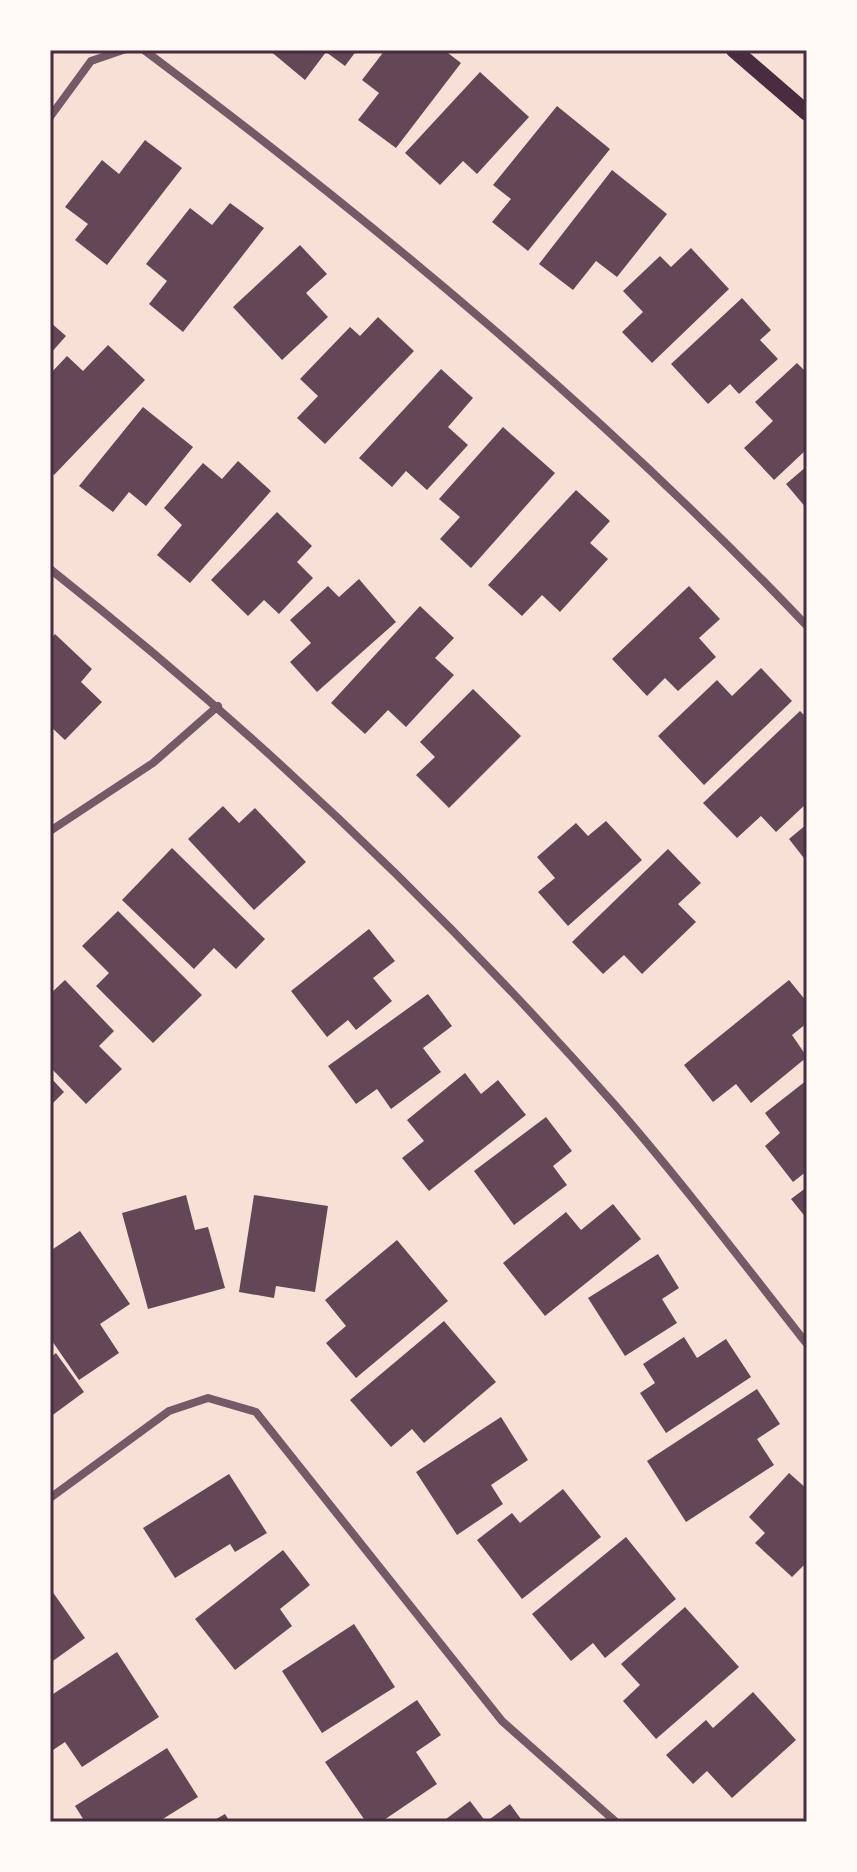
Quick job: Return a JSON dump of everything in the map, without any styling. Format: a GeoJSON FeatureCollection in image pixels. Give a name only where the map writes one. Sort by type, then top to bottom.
{"type":"FeatureCollection","features":[{"type":"Feature","properties":{"kind":"main road"},"geometry":{"type":"LineString","coordinates":[[734,50],[807,113]]}},
{"type":"Feature","properties":{"kind":"street"},"geometry":{"type":"LineString","coordinates":[[50,117],[91,61],[123,50]]}},
{"type":"Feature","properties":{"kind":"street"},"geometry":{"type":"LineString","coordinates":[[144,50],[271,145],[546,372],[735,551],[807,626]]}},
{"type":"Feature","properties":{"kind":"street"},"geometry":{"type":"LineString","coordinates":[[50,569],[218,706],[386,862],[479,957],[615,1106],[807,1344]]}},
{"type":"Feature","properties":{"kind":"street"},"geometry":{"type":"LineString","coordinates":[[50,831],[153,763],[218,706]]}},
{"type":"Feature","properties":{"kind":"street"},"geometry":{"type":"LineString","coordinates":[[50,1498],[169,1411],[208,1398],[256,1412],[502,1721],[616,1822]]}},
{"type":"Feature","properties":{"kind":"building"},"geometry":{"type":"Polygon","coordinates":[[[269,50],[357,50],[345,66],[326,52],[305,80],[269,50]]]}},
{"type":"Feature","properties":{"kind":"building"},"geometry":{"type":"Polygon","coordinates":[[[385,50],[444,50],[461,63],[396,148],[358,120],[379,93],[362,80],[385,50]]]}},
{"type":"Feature","properties":{"kind":"building"},"geometry":{"type":"Polygon","coordinates":[[[480,72],[529,117],[477,174],[463,161],[440,185],[405,153],[480,72]]]}},
{"type":"Feature","properties":{"kind":"building"},"geometry":{"type":"Polygon","coordinates":[[[557,106],[610,149],[528,251],[492,222],[511,199],[493,185],[557,106]]]}},
{"type":"Feature","properties":{"kind":"building"},"geometry":{"type":"Polygon","coordinates":[[[145,140],[182,168],[107,265],[75,240],[88,224],[65,207],[102,160],[119,174],[145,140]]]}},
{"type":"Feature","properties":{"kind":"building"},"geometry":{"type":"Polygon","coordinates":[[[612,170],[667,214],[617,277],[596,261],[573,290],[539,264],[612,170]]]}},
{"type":"Feature","properties":{"kind":"building"},"geometry":{"type":"Polygon","coordinates":[[[230,203],[264,228],[183,332],[149,304],[167,281],[146,264],[190,208],[212,225],[230,203]]]}},
{"type":"Feature","properties":{"kind":"building"},"geometry":{"type":"Polygon","coordinates":[[[300,245],[327,274],[306,293],[328,317],[282,360],[233,307],[300,245]]]}},
{"type":"Feature","properties":{"kind":"building"},"geometry":{"type":"Polygon","coordinates":[[[691,248],[729,289],[652,363],[622,332],[643,312],[623,291],[660,256],[671,267],[691,248]]]}},
{"type":"Feature","properties":{"kind":"building"},"geometry":{"type":"Polygon","coordinates":[[[742,298],[771,330],[760,340],[778,359],[739,394],[730,384],[708,404],[671,364],[742,298]]]}},
{"type":"Feature","properties":{"kind":"building"},"geometry":{"type":"Polygon","coordinates":[[[378,317],[414,351],[325,444],[297,418],[318,396],[300,379],[350,327],[360,336],[378,317]]]}},
{"type":"Feature","properties":{"kind":"building"},"geometry":{"type":"Polygon","coordinates":[[[50,322],[66,336],[50,354],[50,322]]]}},
{"type":"Feature","properties":{"kind":"building"},"geometry":{"type":"Polygon","coordinates":[[[108,345],[145,380],[54,475],[50,471],[50,374],[67,356],[83,371],[108,345]]]}},
{"type":"Feature","properties":{"kind":"building"},"geometry":{"type":"Polygon","coordinates":[[[797,363],[807,373],[807,449],[774,480],[744,448],[773,421],[755,402],[797,363]]]}},
{"type":"Feature","properties":{"kind":"building"},"geometry":{"type":"Polygon","coordinates":[[[441,369],[473,398],[448,427],[468,445],[427,490],[406,471],[392,487],[359,458],[441,369]]]}},
{"type":"Feature","properties":{"kind":"building"},"geometry":{"type":"Polygon","coordinates":[[[143,407],[193,447],[146,506],[129,492],[113,512],[79,486],[143,407]]]}},
{"type":"Feature","properties":{"kind":"building"},"geometry":{"type":"Polygon","coordinates":[[[503,427],[555,473],[471,568],[440,539],[460,517],[439,499],[503,427]]]}},
{"type":"Feature","properties":{"kind":"building"},"geometry":{"type":"Polygon","coordinates":[[[238,461],[271,491],[190,583],[157,555],[182,525],[164,508],[203,463],[222,479],[238,461]]]}},
{"type":"Feature","properties":{"kind":"building"},"geometry":{"type":"Polygon","coordinates":[[[807,466],[807,509],[786,484],[807,466]]]}},
{"type":"Feature","properties":{"kind":"building"},"geometry":{"type":"Polygon","coordinates":[[[576,490],[610,521],[590,543],[608,559],[560,612],[542,595],[522,616],[488,585],[576,490]]]}},
{"type":"Feature","properties":{"kind":"building"},"geometry":{"type":"Polygon","coordinates":[[[277,512],[312,546],[297,562],[313,578],[279,614],[264,600],[248,616],[211,580],[277,512]]]}},
{"type":"Feature","properties":{"kind":"building"},"geometry":{"type":"Polygon","coordinates":[[[359,579],[396,622],[317,692],[290,662],[311,643],[290,620],[328,586],[339,597],[359,579]]]}},
{"type":"Feature","properties":{"kind":"building"},"geometry":{"type":"Polygon","coordinates":[[[689,586],[720,619],[699,638],[716,657],[678,691],[665,678],[647,696],[612,659],[689,586]]]}},
{"type":"Feature","properties":{"kind":"building"},"geometry":{"type":"Polygon","coordinates":[[[420,606],[454,638],[435,658],[454,675],[406,727],[388,710],[365,734],[331,703],[420,606]]]}},
{"type":"Feature","properties":{"kind":"building"},"geometry":{"type":"Polygon","coordinates":[[[55,634],[92,669],[81,682],[102,702],[65,740],[50,726],[50,639],[55,634]]]}},
{"type":"Feature","properties":{"kind":"building"},"geometry":{"type":"Polygon","coordinates":[[[761,668],[792,701],[704,785],[658,736],[717,680],[732,696],[761,668]]]}},
{"type":"Feature","properties":{"kind":"building"},"geometry":{"type":"Polygon","coordinates":[[[473,689],[521,736],[449,808],[416,775],[435,757],[420,742],[473,689]]]}},
{"type":"Feature","properties":{"kind":"building"},"geometry":{"type":"Polygon","coordinates":[[[800,711],[807,718],[807,803],[776,832],[761,816],[737,838],[703,803],[800,711]]]}},
{"type":"Feature","properties":{"kind":"building"},"geometry":{"type":"Polygon","coordinates":[[[223,806],[239,823],[255,808],[306,862],[254,910],[188,839],[223,806]]]}},
{"type":"Feature","properties":{"kind":"building"},"geometry":{"type":"Polygon","coordinates":[[[606,821],[642,860],[568,926],[538,892],[555,878],[537,857],[576,823],[588,836],[606,821]]]}},
{"type":"Feature","properties":{"kind":"building"},"geometry":{"type":"Polygon","coordinates":[[[807,824],[807,862],[789,839],[807,824]]]}},
{"type":"Feature","properties":{"kind":"building"},"geometry":{"type":"Polygon","coordinates":[[[172,848],[265,939],[236,969],[214,948],[194,969],[122,900],[172,848]]]}},
{"type":"Feature","properties":{"kind":"building"},"geometry":{"type":"Polygon","coordinates":[[[668,849],[701,883],[678,904],[696,922],[642,974],[624,955],[603,974],[572,942],[668,849]]]}},
{"type":"Feature","properties":{"kind":"building"},"geometry":{"type":"Polygon","coordinates":[[[118,911],[202,995],[153,1043],[96,986],[109,973],[82,946],[118,911]]]}},
{"type":"Feature","properties":{"kind":"building"},"geometry":{"type":"Polygon","coordinates":[[[369,929],[395,961],[373,978],[392,1001],[356,1030],[348,1020],[327,1037],[291,991],[369,929]]]}},
{"type":"Feature","properties":{"kind":"building"},"geometry":{"type":"Polygon","coordinates":[[[65,980],[114,1031],[99,1046],[122,1069],[86,1104],[50,1067],[50,994],[65,980]]]}},
{"type":"Feature","properties":{"kind":"building"},"geometry":{"type":"Polygon","coordinates":[[[789,980],[807,1002],[807,1023],[792,1035],[807,1057],[751,1103],[736,1084],[713,1102],[684,1065],[789,980]]]}},
{"type":"Feature","properties":{"kind":"building"},"geometry":{"type":"Polygon","coordinates":[[[428,994],[452,1026],[423,1048],[441,1072],[391,1109],[377,1089],[356,1104],[328,1066],[428,994]]]}},
{"type":"Feature","properties":{"kind":"building"},"geometry":{"type":"Polygon","coordinates":[[[465,1073],[481,1094],[498,1080],[526,1115],[429,1191],[402,1158],[424,1141],[407,1120],[465,1073]]]}},
{"type":"Feature","properties":{"kind":"building"},"geometry":{"type":"Polygon","coordinates":[[[50,1077],[64,1092],[50,1106],[50,1077]]]}},
{"type":"Feature","properties":{"kind":"building"},"geometry":{"type":"Polygon","coordinates":[[[807,1080],[807,1171],[793,1182],[765,1146],[780,1133],[765,1113],[807,1080]]]}},
{"type":"Feature","properties":{"kind":"building"},"geometry":{"type":"Polygon","coordinates":[[[546,1117],[572,1151],[553,1166],[567,1185],[514,1225],[474,1171],[546,1117]]]}},
{"type":"Feature","properties":{"kind":"building"},"geometry":{"type":"Polygon","coordinates":[[[807,1187],[807,1219],[791,1199],[807,1187]]]}},
{"type":"Feature","properties":{"kind":"building"},"geometry":{"type":"Polygon","coordinates":[[[186,1195],[195,1230],[208,1227],[225,1288],[148,1309],[122,1213],[186,1195]]]}},
{"type":"Feature","properties":{"kind":"building"},"geometry":{"type":"Polygon","coordinates":[[[254,1195],[328,1206],[315,1292],[276,1286],[274,1298],[239,1292],[254,1195]]]}},
{"type":"Feature","properties":{"kind":"building"},"geometry":{"type":"Polygon","coordinates":[[[613,1204],[641,1239],[545,1316],[503,1263],[566,1212],[581,1230],[613,1204]]]}},
{"type":"Feature","properties":{"kind":"building"},"geometry":{"type":"Polygon","coordinates":[[[80,1231],[130,1304],[100,1324],[119,1353],[79,1380],[50,1338],[50,1251],[80,1231]]]}},
{"type":"Feature","properties":{"kind":"building"},"geometry":{"type":"Polygon","coordinates":[[[397,1240],[448,1301],[356,1378],[326,1343],[346,1326],[325,1300],[397,1240]]]}},
{"type":"Feature","properties":{"kind":"building"},"geometry":{"type":"Polygon","coordinates":[[[658,1254],[679,1288],[662,1299],[677,1323],[625,1356],[588,1298],[658,1254]]]}},
{"type":"Feature","properties":{"kind":"building"},"geometry":{"type":"Polygon","coordinates":[[[444,1321],[496,1382],[424,1443],[412,1429],[391,1447],[350,1400],[444,1321]]]}},
{"type":"Feature","properties":{"kind":"building"},"geometry":{"type":"Polygon","coordinates":[[[684,1337],[697,1358],[726,1339],[751,1377],[666,1433],[640,1393],[655,1383],[643,1364],[684,1337]]]}},
{"type":"Feature","properties":{"kind":"building"},"geometry":{"type":"Polygon","coordinates":[[[56,1353],[84,1392],[50,1417],[50,1358],[56,1353]]]}},
{"type":"Feature","properties":{"kind":"building"},"geometry":{"type":"Polygon","coordinates":[[[757,1389],[780,1424],[757,1439],[774,1465],[686,1522],[647,1461],[757,1389]]]}},
{"type":"Feature","properties":{"kind":"building"},"geometry":{"type":"Polygon","coordinates":[[[501,1417],[528,1460],[491,1485],[503,1504],[457,1535],[416,1472],[501,1417]]]}},
{"type":"Feature","properties":{"kind":"building"},"geometry":{"type":"Polygon","coordinates":[[[789,1473],[807,1489],[807,1562],[792,1577],[755,1543],[765,1533],[749,1517],[789,1473]]]}},
{"type":"Feature","properties":{"kind":"building"},"geometry":{"type":"Polygon","coordinates":[[[229,1474],[267,1533],[235,1552],[230,1544],[175,1578],[143,1528],[229,1474]]]}},
{"type":"Feature","properties":{"kind":"building"},"geometry":{"type":"Polygon","coordinates":[[[563,1489],[601,1537],[522,1599],[477,1540],[512,1513],[520,1523],[563,1489]]]}},
{"type":"Feature","properties":{"kind":"building"},"geometry":{"type":"Polygon","coordinates":[[[626,1537],[676,1599],[605,1658],[593,1643],[571,1661],[532,1614],[626,1537]]]}},
{"type":"Feature","properties":{"kind":"building"},"geometry":{"type":"Polygon","coordinates":[[[283,1550],[310,1585],[280,1609],[292,1626],[235,1670],[195,1619],[283,1550]]]}},
{"type":"Feature","properties":{"kind":"building"},"geometry":{"type":"Polygon","coordinates":[[[50,1592],[85,1638],[50,1663],[50,1592]]]}},
{"type":"Feature","properties":{"kind":"building"},"geometry":{"type":"Polygon","coordinates":[[[685,1607],[739,1667],[656,1739],[623,1701],[640,1685],[621,1664],[685,1607]]]}},
{"type":"Feature","properties":{"kind":"building"},"geometry":{"type":"Polygon","coordinates":[[[354,1624],[395,1687],[322,1733],[282,1671],[354,1624]]]}},
{"type":"Feature","properties":{"kind":"building"},"geometry":{"type":"Polygon","coordinates":[[[117,1652],[159,1717],[82,1767],[65,1742],[50,1752],[50,1696],[117,1652]]]}},
{"type":"Feature","properties":{"kind":"building"},"geometry":{"type":"Polygon","coordinates":[[[753,1692],[796,1740],[732,1798],[707,1771],[693,1784],[666,1755],[706,1720],[713,1728],[753,1692]]]}},
{"type":"Feature","properties":{"kind":"building"},"geometry":{"type":"Polygon","coordinates":[[[417,1700],[441,1735],[416,1752],[437,1784],[381,1822],[366,1822],[325,1762],[417,1700]]]}},
{"type":"Feature","properties":{"kind":"building"},"geometry":{"type":"Polygon","coordinates":[[[167,1748],[198,1797],[158,1822],[85,1822],[75,1806],[167,1748]]]}},
{"type":"Feature","properties":{"kind":"building"},"geometry":{"type":"Polygon","coordinates":[[[470,1801],[486,1822],[442,1822],[470,1801]]]}},
{"type":"Feature","properties":{"kind":"building"},"geometry":{"type":"Polygon","coordinates":[[[510,1804],[523,1822],[486,1822],[510,1804]]]}},
{"type":"Feature","properties":{"kind":"building"},"geometry":{"type":"Polygon","coordinates":[[[225,1814],[230,1822],[211,1822],[225,1814]]]}}]}
